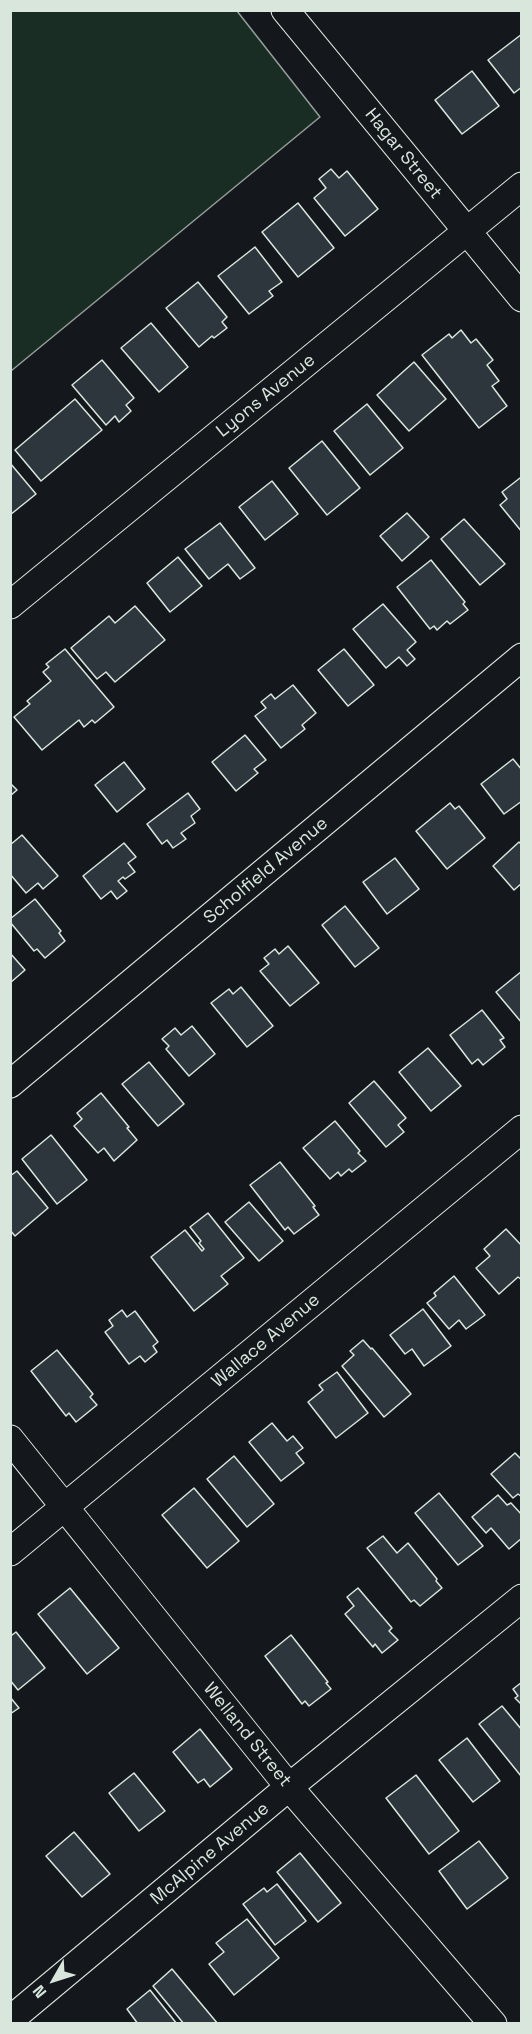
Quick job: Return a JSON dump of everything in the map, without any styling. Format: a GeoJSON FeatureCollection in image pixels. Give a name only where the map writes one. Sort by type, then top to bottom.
{"type":"FeatureCollection","features":[{"type":"Feature","properties":{"kind":"street","name":"Hagar Street"},"geometry":{"type":"LineString","coordinates":[[285,10],[522,298]]}},
{"type":"Feature","properties":{"kind":"street","name":"Lyons Avenue"},"geometry":{"type":"LineString","coordinates":[[10,605],[522,186]]}},
{"type":"Feature","properties":{"kind":"street","name":"Scholfield Avenue"},"geometry":{"type":"LineString","coordinates":[[10,1084],[522,657]]}},
{"type":"Feature","properties":{"kind":"street","name":"Wallace Avenue"},"geometry":{"type":"LineString","coordinates":[[10,1552],[522,1130]]}},
{"type":"Feature","properties":{"kind":"street","name":"Welland Street"},"geometry":{"type":"LineString","coordinates":[[10,1439],[289,1788],[493,2024]]}},
{"type":"Feature","properties":{"kind":"street","name":"McAlpine Avenue"},"geometry":{"type":"LineString","coordinates":[[10,2020],[522,1598]]}},
{"type":"Feature","properties":{"kind":"green space"},"geometry":{"type":"Polygon","coordinates":[[[11,10],[237,11],[320,117],[11,371],[11,10]]]}},
{"type":"Feature","properties":{"kind":"building"},"geometry":{"type":"Polygon","coordinates":[[[522,34],[522,87],[514,93],[488,60],[522,34]]]}},
{"type":"Feature","properties":{"kind":"building"},"geometry":{"type":"Polygon","coordinates":[[[472,71],[499,106],[462,134],[435,100],[472,71]]]}},
{"type":"Feature","properties":{"kind":"building"},"geometry":{"type":"Polygon","coordinates":[[[331,169],[339,178],[347,171],[378,209],[345,236],[314,198],[326,188],[319,179],[331,169]]]}},
{"type":"Feature","properties":{"kind":"building"},"geometry":{"type":"Polygon","coordinates":[[[298,203],[334,248],[298,277],[262,232],[298,203]]]}},
{"type":"Feature","properties":{"kind":"building"},"geometry":{"type":"Polygon","coordinates":[[[255,247],[282,282],[269,291],[273,296],[249,314],[218,276],[255,247]]]}},
{"type":"Feature","properties":{"kind":"building"},"geometry":{"type":"Polygon","coordinates":[[[198,282],[227,317],[222,322],[227,328],[214,338],[212,336],[199,347],[166,308],[198,282]]]}},
{"type":"Feature","properties":{"kind":"building"},"geometry":{"type":"Polygon","coordinates":[[[151,323],[188,367],[159,392],[121,348],[151,323]]]}},
{"type":"Feature","properties":{"kind":"building"},"geometry":{"type":"Polygon","coordinates":[[[461,330],[471,343],[476,339],[493,360],[487,365],[499,381],[492,386],[507,406],[479,428],[422,355],[449,334],[452,338],[461,330]]]}},
{"type":"Feature","properties":{"kind":"building"},"geometry":{"type":"Polygon","coordinates":[[[102,360],[134,398],[126,405],[131,411],[119,422],[115,416],[106,425],[72,385],[102,360]]]}},
{"type":"Feature","properties":{"kind":"building"},"geometry":{"type":"Polygon","coordinates":[[[414,362],[446,399],[409,431],[377,395],[414,362]]]}},
{"type":"Feature","properties":{"kind":"building"},"geometry":{"type":"Polygon","coordinates":[[[75,399],[102,430],[41,481],[15,450],[75,399]]]}},
{"type":"Feature","properties":{"kind":"building"},"geometry":{"type":"Polygon","coordinates":[[[367,404],[403,448],[370,475],[334,431],[367,404]]]}},
{"type":"Feature","properties":{"kind":"building"},"geometry":{"type":"Polygon","coordinates":[[[322,441],[360,488],[327,515],[289,468],[322,441]]]}},
{"type":"Feature","properties":{"kind":"building"},"geometry":{"type":"Polygon","coordinates":[[[10,463],[36,494],[10,515],[10,463]]]}},
{"type":"Feature","properties":{"kind":"building"},"geometry":{"type":"Polygon","coordinates":[[[520,478],[522,480],[522,532],[500,505],[507,499],[502,492],[520,478]]]}},
{"type":"Feature","properties":{"kind":"building"},"geometry":{"type":"Polygon","coordinates":[[[272,481],[298,514],[265,540],[239,507],[272,481]]]}},
{"type":"Feature","properties":{"kind":"building"},"geometry":{"type":"Polygon","coordinates":[[[407,513],[429,537],[402,561],[380,536],[407,513]]]}},
{"type":"Feature","properties":{"kind":"building"},"geometry":{"type":"Polygon","coordinates":[[[464,519],[505,564],[480,585],[441,539],[464,519]]]}},
{"type":"Feature","properties":{"kind":"building"},"geometry":{"type":"Polygon","coordinates":[[[220,523],[255,568],[240,579],[228,564],[209,579],[185,549],[220,523]]]}},
{"type":"Feature","properties":{"kind":"building"},"geometry":{"type":"Polygon","coordinates":[[[178,557],[202,586],[170,612],[147,583],[178,557]]]}},
{"type":"Feature","properties":{"kind":"building"},"geometry":{"type":"Polygon","coordinates":[[[431,560],[465,602],[463,604],[468,610],[450,624],[447,621],[437,630],[434,626],[430,629],[397,587],[431,560]]]}},
{"type":"Feature","properties":{"kind":"building"},"geometry":{"type":"Polygon","coordinates":[[[383,604],[416,642],[407,650],[415,659],[407,666],[399,657],[386,668],[353,629],[383,604]]]}},
{"type":"Feature","properties":{"kind":"building"},"geometry":{"type":"Polygon","coordinates":[[[135,606],[165,640],[115,682],[106,672],[97,679],[71,648],[109,616],[115,623],[135,606]]]}},
{"type":"Feature","properties":{"kind":"building"},"geometry":{"type":"Polygon","coordinates":[[[65,649],[114,707],[95,723],[92,720],[84,727],[79,720],[42,750],[14,717],[30,704],[27,701],[51,681],[43,672],[49,667],[46,664],[65,649]]]}},
{"type":"Feature","properties":{"kind":"building"},"geometry":{"type":"Polygon","coordinates":[[[344,649],[374,685],[348,706],[318,670],[344,649]]]}},
{"type":"Feature","properties":{"kind":"building"},"geometry":{"type":"Polygon","coordinates":[[[293,685],[316,713],[302,725],[305,729],[281,748],[255,716],[266,708],[261,702],[271,694],[275,699],[293,685]]]}},
{"type":"Feature","properties":{"kind":"building"},"geometry":{"type":"Polygon","coordinates":[[[245,735],[266,760],[254,769],[258,773],[236,791],[212,762],[245,735]]]}},
{"type":"Feature","properties":{"kind":"building"},"geometry":{"type":"Polygon","coordinates":[[[513,759],[522,770],[522,801],[504,814],[481,784],[513,759]]]}},
{"type":"Feature","properties":{"kind":"building"},"geometry":{"type":"Polygon","coordinates":[[[124,762],[145,789],[117,812],[95,785],[124,762]]]}},
{"type":"Feature","properties":{"kind":"building"},"geometry":{"type":"Polygon","coordinates":[[[10,783],[17,790],[10,796],[10,783]]]}},
{"type":"Feature","properties":{"kind":"building"},"geometry":{"type":"Polygon","coordinates":[[[188,793],[200,809],[191,816],[195,823],[181,833],[186,839],[173,848],[167,840],[162,844],[147,824],[188,793]]]}},
{"type":"Feature","properties":{"kind":"building"},"geometry":{"type":"Polygon","coordinates":[[[450,803],[455,809],[459,806],[485,838],[447,869],[416,831],[450,803]]]}},
{"type":"Feature","properties":{"kind":"building"},"geometry":{"type":"Polygon","coordinates":[[[22,835],[58,876],[43,889],[38,883],[26,893],[10,874],[10,845],[22,835]]]}},
{"type":"Feature","properties":{"kind":"building"},"geometry":{"type":"Polygon","coordinates":[[[519,842],[522,845],[522,883],[514,890],[493,866],[519,842]]]}},
{"type":"Feature","properties":{"kind":"building"},"geometry":{"type":"Polygon","coordinates":[[[124,843],[136,857],[128,863],[135,872],[118,881],[127,891],[117,899],[111,891],[101,899],[83,876],[124,843]]]}},
{"type":"Feature","properties":{"kind":"building"},"geometry":{"type":"Polygon","coordinates":[[[395,858],[419,889],[387,914],[363,882],[395,858]]]}},
{"type":"Feature","properties":{"kind":"building"},"geometry":{"type":"Polygon","coordinates":[[[35,899],[61,931],[59,933],[65,941],[45,958],[37,949],[34,951],[10,922],[10,919],[35,899]]]}},
{"type":"Feature","properties":{"kind":"building"},"geometry":{"type":"Polygon","coordinates":[[[345,906],[379,948],[355,967],[322,925],[345,906]]]}},
{"type":"Feature","properties":{"kind":"building"},"geometry":{"type":"Polygon","coordinates":[[[288,946],[319,983],[290,1006],[260,971],[269,964],[264,958],[275,949],[279,954],[288,946]]]}},
{"type":"Feature","properties":{"kind":"building"},"geometry":{"type":"Polygon","coordinates":[[[10,953],[25,970],[10,983],[10,953]]]}},
{"type":"Feature","properties":{"kind":"building"},"geometry":{"type":"Polygon","coordinates":[[[522,971],[522,1023],[496,992],[522,971]]]}},
{"type":"Feature","properties":{"kind":"building"},"geometry":{"type":"Polygon","coordinates":[[[241,987],[273,1026],[247,1047],[211,1003],[229,989],[233,994],[241,987]]]}},
{"type":"Feature","properties":{"kind":"building"},"geometry":{"type":"Polygon","coordinates":[[[482,1010],[504,1038],[500,1040],[505,1047],[483,1065],[478,1059],[472,1064],[450,1035],[482,1010]]]}},
{"type":"Feature","properties":{"kind":"building"},"geometry":{"type":"Polygon","coordinates":[[[192,1026],[215,1054],[189,1076],[166,1049],[169,1046],[162,1039],[175,1028],[181,1035],[192,1026]]]}},
{"type":"Feature","properties":{"kind":"building"},"geometry":{"type":"Polygon","coordinates":[[[428,1048],[461,1086],[431,1111],[399,1072],[428,1048]]]}},
{"type":"Feature","properties":{"kind":"building"},"geometry":{"type":"Polygon","coordinates":[[[149,1062],[184,1104],[158,1126],[122,1084],[149,1062]]]}},
{"type":"Feature","properties":{"kind":"building"},"geometry":{"type":"Polygon","coordinates":[[[374,1081],[406,1118],[398,1125],[404,1132],[386,1147],[349,1103],[374,1081]]]}},
{"type":"Feature","properties":{"kind":"building"},"geometry":{"type":"Polygon","coordinates":[[[101,1093],[137,1140],[114,1161],[104,1148],[98,1153],[74,1126],[82,1119],[77,1113],[101,1093]]]}},
{"type":"Feature","properties":{"kind":"building"},"geometry":{"type":"Polygon","coordinates":[[[335,1121],[366,1161],[352,1172],[349,1169],[341,1176],[338,1172],[330,1179],[303,1148],[335,1121]]]}},
{"type":"Feature","properties":{"kind":"building"},"geometry":{"type":"Polygon","coordinates":[[[51,1135],[87,1180],[57,1204],[22,1159],[51,1135]]]}},
{"type":"Feature","properties":{"kind":"building"},"geometry":{"type":"Polygon","coordinates":[[[280,1162],[315,1206],[313,1207],[319,1215],[294,1234],[288,1227],[285,1230],[250,1185],[280,1162]]]}},
{"type":"Feature","properties":{"kind":"building"},"geometry":{"type":"Polygon","coordinates":[[[17,1171],[48,1208],[15,1236],[10,1230],[10,1176],[17,1171]]]}},
{"type":"Feature","properties":{"kind":"building"},"geometry":{"type":"Polygon","coordinates":[[[249,1202],[283,1241],[259,1261],[225,1222],[249,1202]]]}},
{"type":"Feature","properties":{"kind":"building"},"geometry":{"type":"Polygon","coordinates":[[[208,1213],[244,1258],[221,1276],[228,1284],[194,1311],[151,1257],[185,1230],[202,1251],[204,1249],[199,1243],[201,1241],[190,1227],[208,1213]]]}},
{"type":"Feature","properties":{"kind":"building"},"geometry":{"type":"Polygon","coordinates":[[[506,1229],[522,1246],[522,1280],[518,1277],[499,1294],[476,1268],[490,1256],[484,1249],[506,1229]]]}},
{"type":"Feature","properties":{"kind":"building"},"geometry":{"type":"Polygon","coordinates":[[[454,1276],[485,1315],[466,1329],[459,1320],[449,1329],[427,1303],[436,1296],[434,1293],[454,1276]]]}},
{"type":"Feature","properties":{"kind":"building"},"geometry":{"type":"Polygon","coordinates":[[[423,1309],[451,1346],[424,1366],[412,1349],[405,1354],[390,1335],[423,1309]]]}},
{"type":"Feature","properties":{"kind":"building"},"geometry":{"type":"Polygon","coordinates":[[[122,1310],[127,1317],[135,1311],[158,1342],[153,1346],[157,1352],[145,1362],[140,1356],[129,1364],[105,1332],[113,1326],[109,1320],[122,1310]]]}},
{"type":"Feature","properties":{"kind":"building"},"geometry":{"type":"Polygon","coordinates":[[[363,1340],[411,1394],[384,1417],[342,1366],[354,1355],[350,1351],[363,1340]]]}},
{"type":"Feature","properties":{"kind":"building"},"geometry":{"type":"Polygon","coordinates":[[[57,1350],[93,1394],[90,1397],[97,1405],[76,1422],[69,1413],[66,1416],[31,1371],[57,1350]]]}},
{"type":"Feature","properties":{"kind":"building"},"geometry":{"type":"Polygon","coordinates":[[[337,1372],[368,1413],[336,1438],[308,1402],[323,1390],[319,1385],[337,1372]]]}},
{"type":"Feature","properties":{"kind":"building"},"geometry":{"type":"Polygon","coordinates":[[[272,1423],[287,1441],[293,1436],[303,1448],[296,1453],[304,1463],[281,1481],[249,1442],[272,1423]]]}},
{"type":"Feature","properties":{"kind":"building"},"geometry":{"type":"Polygon","coordinates":[[[515,1453],[522,1460],[522,1497],[518,1494],[513,1498],[491,1474],[515,1453]]]}},
{"type":"Feature","properties":{"kind":"building"},"geometry":{"type":"Polygon","coordinates":[[[234,1456],[274,1504],[247,1527],[207,1479],[234,1456]]]}},
{"type":"Feature","properties":{"kind":"building"},"geometry":{"type":"Polygon","coordinates":[[[194,1488],[239,1541],[207,1568],[162,1515],[194,1488]]]}},
{"type":"Feature","properties":{"kind":"building"},"geometry":{"type":"Polygon","coordinates":[[[439,1493],[483,1546],[458,1565],[415,1513],[439,1493]]]}},
{"type":"Feature","properties":{"kind":"building"},"geometry":{"type":"Polygon","coordinates":[[[498,1495],[507,1505],[511,1503],[522,1515],[522,1538],[509,1549],[491,1528],[486,1533],[472,1517],[498,1495]]]}},
{"type":"Feature","properties":{"kind":"building"},"geometry":{"type":"Polygon","coordinates":[[[383,1536],[397,1553],[408,1543],[442,1588],[420,1606],[414,1600],[411,1602],[367,1548],[383,1536]]]}},
{"type":"Feature","properties":{"kind":"building"},"geometry":{"type":"Polygon","coordinates":[[[70,1588],[119,1648],[87,1674],[38,1614],[70,1588]]]}},
{"type":"Feature","properties":{"kind":"building"},"geometry":{"type":"Polygon","coordinates":[[[358,1588],[392,1628],[389,1631],[398,1640],[382,1653],[375,1644],[373,1647],[345,1614],[354,1606],[347,1597],[358,1588]]]}},
{"type":"Feature","properties":{"kind":"building"},"geometry":{"type":"Polygon","coordinates":[[[16,1632],[45,1668],[18,1690],[10,1680],[10,1633],[12,1635],[16,1632]]]}},
{"type":"Feature","properties":{"kind":"building"},"geometry":{"type":"Polygon","coordinates":[[[291,1635],[331,1689],[309,1706],[305,1701],[302,1704],[265,1656],[291,1635]]]}},
{"type":"Feature","properties":{"kind":"building"},"geometry":{"type":"Polygon","coordinates":[[[522,1682],[522,1705],[515,1698],[518,1696],[513,1689],[522,1682]]]}},
{"type":"Feature","properties":{"kind":"building"},"geometry":{"type":"Polygon","coordinates":[[[10,1697],[19,1708],[10,1714],[10,1697]]]}},
{"type":"Feature","properties":{"kind":"building"},"geometry":{"type":"Polygon","coordinates":[[[502,1706],[522,1730],[521,1776],[479,1724],[502,1706]]]}},
{"type":"Feature","properties":{"kind":"building"},"geometry":{"type":"Polygon","coordinates":[[[200,1729],[232,1769],[210,1787],[204,1779],[198,1783],[173,1752],[200,1729]]]}},
{"type":"Feature","properties":{"kind":"building"},"geometry":{"type":"Polygon","coordinates":[[[467,1738],[500,1781],[473,1802],[439,1760],[467,1738]]]}},
{"type":"Feature","properties":{"kind":"building"},"geometry":{"type":"Polygon","coordinates":[[[134,1773],[165,1811],[139,1831],[109,1793],[134,1773]]]}},
{"type":"Feature","properties":{"kind":"building"},"geometry":{"type":"Polygon","coordinates":[[[416,1775],[459,1831],[429,1854],[386,1798],[416,1775]]]}},
{"type":"Feature","properties":{"kind":"building"},"geometry":{"type":"Polygon","coordinates":[[[74,1832],[110,1874],[82,1897],[46,1856],[74,1832]]]}},
{"type":"Feature","properties":{"kind":"building"},"geometry":{"type":"Polygon","coordinates":[[[479,1841],[508,1878],[467,1909],[439,1871],[479,1841]]]}},
{"type":"Feature","properties":{"kind":"building"},"geometry":{"type":"Polygon","coordinates":[[[300,1853],[341,1903],[318,1922],[277,1872],[300,1853]]]}},
{"type":"Feature","properties":{"kind":"building"},"geometry":{"type":"Polygon","coordinates":[[[277,1884],[306,1921],[275,1945],[243,1904],[264,1888],[267,1892],[277,1884]]]}},
{"type":"Feature","properties":{"kind":"building"},"geometry":{"type":"Polygon","coordinates":[[[247,1919],[279,1958],[234,1995],[209,1964],[224,1952],[216,1943],[247,1919]]]}},
{"type":"Feature","properties":{"kind":"building"},"geometry":{"type":"Polygon","coordinates":[[[172,1969],[218,2024],[184,2024],[153,1986],[172,1969]]]}},
{"type":"Feature","properties":{"kind":"building"},"geometry":{"type":"Polygon","coordinates":[[[150,1990],[177,2024],[138,2024],[127,2009],[150,1990]]]}}]}
